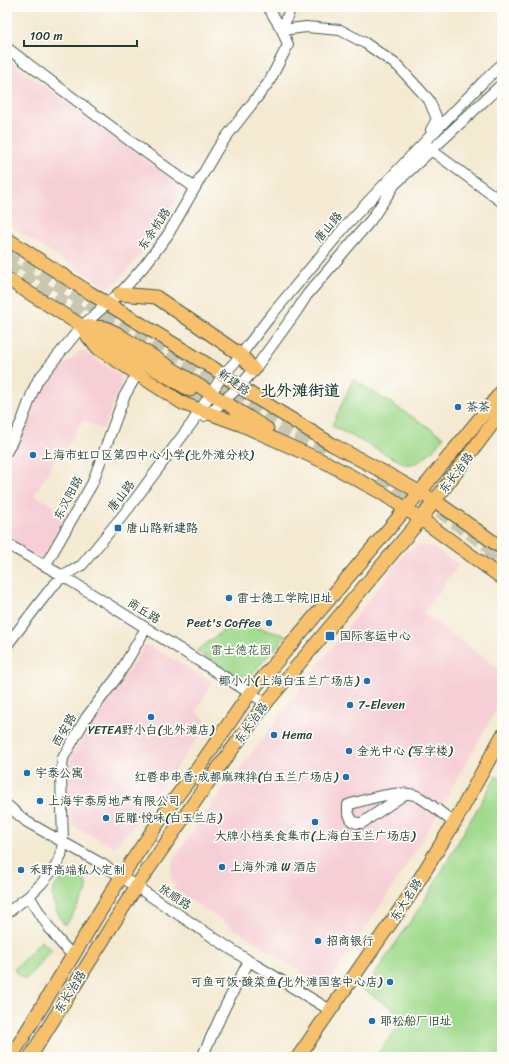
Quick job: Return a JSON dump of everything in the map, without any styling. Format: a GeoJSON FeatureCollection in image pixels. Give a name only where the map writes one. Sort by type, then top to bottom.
{"type":"FeatureCollection","features":[{"type":"Feature","properties":{"kind":"main road","name":"新建路"},"geometry":{"type":"LineString","coordinates":[[7,239],[333,445],[435,501],[502,548]]}},
{"type":"Feature","properties":{"kind":"main road","name":"新建路"},"geometry":{"type":"LineString","coordinates":[[7,279],[82,326],[106,328],[246,416],[382,493],[421,519],[502,578]]}},
{"type":"Feature","properties":{"kind":"main road"},"geometry":{"type":"LineString","coordinates":[[119,294],[156,297],[241,355],[254,370]]}},
{"type":"Feature","properties":{"kind":"main road"},"geometry":{"type":"LineString","coordinates":[[82,326],[190,390]]}},
{"type":"Feature","properties":{"kind":"main road","name":"新建路"},"geometry":{"type":"LineString","coordinates":[[82,326],[89,338],[99,349],[184,404],[242,425],[327,463]]}},
{"type":"Feature","properties":{"kind":"main road","name":"东长治路"},"geometry":{"type":"LineString","coordinates":[[11,1057],[121,877],[250,693],[406,509],[502,391]]}},
{"type":"Feature","properties":{"kind":"main road","name":"东长治路"},"geometry":{"type":"LineString","coordinates":[[30,1057],[136,887],[266,703],[421,519],[502,411]]}},
{"type":"Feature","properties":{"kind":"main road","name":"东大名路"},"geometry":{"type":"LineString","coordinates":[[298,1057],[410,895],[454,823],[502,736]]}},
{"type":"Feature","properties":{"kind":"street","name":"东余杭路"},"geometry":{"type":"LineString","coordinates":[[7,451],[22,421],[36,383],[82,326],[119,294],[145,265],[167,236],[204,170],[230,132],[269,82],[288,45],[282,30],[268,7]]}},
{"type":"Feature","properties":{"kind":"street"},"geometry":{"type":"LineString","coordinates":[[291,7],[282,30],[306,28],[340,30],[365,43],[398,66],[429,100],[437,120],[424,142],[431,150],[502,202]]}},
{"type":"Feature","properties":{"kind":"street"},"geometry":{"type":"LineString","coordinates":[[7,48],[195,188]]}},
{"type":"Feature","properties":{"kind":"street","name":"唐山路"},"geometry":{"type":"LineString","coordinates":[[205,411],[211,393],[223,375],[348,223],[424,142],[502,64]]}},
{"type":"Feature","properties":{"kind":"street","name":"唐山路"},"geometry":{"type":"LineString","coordinates":[[63,576],[77,568],[87,559],[128,509],[192,423],[205,411],[223,401],[240,386],[254,370],[307,295],[371,220],[395,184],[502,84]]}},
{"type":"Feature","properties":{"kind":"street","name":"东汉阳路"},"geometry":{"type":"LineString","coordinates":[[45,566],[92,484],[124,397],[137,374]]}},
{"type":"Feature","properties":{"kind":"street","name":"商丘路"},"geometry":{"type":"LineString","coordinates":[[7,544],[63,576],[266,703]]}},
{"type":"Feature","properties":{"kind":"street"},"geometry":{"type":"LineString","coordinates":[[7,645],[51,588],[63,576]]}},
{"type":"Feature","properties":{"kind":"street","name":"西安路"},"geometry":{"type":"LineString","coordinates":[[7,913],[29,896],[56,866],[61,856],[63,842],[60,776],[63,758],[86,718],[118,676],[146,628]]}},
{"type":"Feature","properties":{"kind":"street"},"geometry":{"type":"LineString","coordinates":[[405,794],[362,823],[352,821],[348,812],[348,805],[351,804],[390,793],[405,794],[417,796],[454,823]]}},
{"type":"Feature","properties":{"kind":"street","name":"旅顺路"},"geometry":{"type":"LineString","coordinates":[[7,805],[27,822],[121,877],[249,961],[330,1010]]}},
{"type":"Feature","properties":{"kind":"street","name":"东长治路"},"geometry":{"type":"LineString","coordinates":[[29,896],[57,939],[73,955]]}},
{"type":"Feature","properties":{"kind":"street"},"geometry":{"type":"LineString","coordinates":[[202,1057],[225,1007],[249,961]]}},
{"type":"Feature","properties":{"kind":"shaded area"},"geometry":{"type":"Polygon","coordinates":[[[7,59],[184,188],[145,249],[110,290],[7,224],[7,59]]]}},
{"type":"Feature","properties":{"kind":"shaded area","name":"上海市虹口区第四中心小学(北外滩分校)"},"geometry":{"type":"Polygon","coordinates":[[[82,350],[121,376],[120,386],[103,430],[83,420],[65,451],[61,448],[35,495],[68,515],[42,559],[7,539],[7,459],[44,383],[82,350]]]}},
{"type":"Feature","properties":{"kind":"shaded area"},"geometry":{"type":"Polygon","coordinates":[[[414,547],[432,547],[459,565],[423,613],[502,671],[502,700],[425,835],[380,907],[325,988],[177,891],[172,881],[171,871],[173,860],[200,820],[406,551],[414,547]]]}},
{"type":"Feature","properties":{"kind":"shaded area"},"geometry":{"type":"Polygon","coordinates":[[[146,644],[213,682],[196,711],[208,723],[133,827],[114,847],[72,826],[67,790],[70,757],[146,644]]]}},
{"type":"Feature","properties":{"kind":"green space"},"geometry":{"type":"Polygon","coordinates":[[[353,379],[444,437],[422,460],[411,464],[405,464],[332,426],[353,379]]]}},
{"type":"Feature","properties":{"kind":"green space","name":"雷士德花园"},"geometry":{"type":"Polygon","coordinates":[[[250,625],[286,636],[251,675],[238,676],[196,651],[223,631],[250,625]]]}},
{"type":"Feature","properties":{"kind":"green space"},"geometry":{"type":"Polygon","coordinates":[[[496,776],[502,780],[502,1057],[375,1057],[406,1017],[364,990],[426,898],[496,776]]]}},
{"type":"Feature","properties":{"kind":"green space"},"geometry":{"type":"Polygon","coordinates":[[[69,871],[80,874],[86,884],[87,891],[68,922],[65,924],[63,923],[55,906],[52,896],[55,886],[69,871]]]}},
{"type":"Feature","properties":{"kind":"green space"},"geometry":{"type":"Polygon","coordinates":[[[41,941],[52,950],[25,980],[14,970],[41,941]]]}},
{"type":"Feature","properties":{"kind":"tunnel"},"geometry":{"type":"LineString","coordinates":[[7,253],[221,388],[332,451]]}},
{"type":"Feature","properties":{"kind":"tunnel"},"geometry":{"type":"LineString","coordinates":[[7,265],[100,325]]}},
{"type":"Feature","properties":{"kind":"tunnel"},"geometry":{"type":"LineString","coordinates":[[190,390],[229,412]]}},
{"type":"Feature","properties":{"kind":"tunnel"},"geometry":{"type":"LineString","coordinates":[[276,433],[306,446]]}},
{"type":"Feature","properties":{"kind":"tunnel"},"geometry":{"type":"LineString","coordinates":[[376,483],[412,505]]}},
{"type":"Feature","properties":{"kind":"tunnel"},"geometry":{"type":"LineString","coordinates":[[406,492],[439,511],[502,557]]}},
{"type":"Feature","properties":{"kind":"tunnel"},"geometry":{"type":"LineString","coordinates":[[484,554],[502,567]]}},
{"type":"Feature","properties":{"kind":"place","name":"茶茶"},"geometry":{"type":"Point","coordinates":[458,407]}},
{"type":"Feature","properties":{"kind":"place","name":"上海市虹口区第四中心小学(北外滩分校)"},"geometry":{"type":"Point","coordinates":[33,455]}},
{"type":"Feature","properties":{"kind":"place","name":"唐山路新建路"},"geometry":{"type":"Point","coordinates":[118,528]}},
{"type":"Feature","properties":{"kind":"place","name":"雷士德工学院旧址"},"geometry":{"type":"Point","coordinates":[229,598]}},
{"type":"Feature","properties":{"kind":"place","name":"Peet's Coffee"},"geometry":{"type":"Point","coordinates":[269,623]}},
{"type":"Feature","properties":{"kind":"place","name":"国际客运中心"},"geometry":{"type":"Point","coordinates":[330,636]}},
{"type":"Feature","properties":{"kind":"place","name":"椰小小(上海白玉兰广场店)"},"geometry":{"type":"Point","coordinates":[367,681]}},
{"type":"Feature","properties":{"kind":"place","name":"7-Eleven"},"geometry":{"type":"Point","coordinates":[350,705]}},
{"type":"Feature","properties":{"kind":"place","name":"YETEA野小白(北外滩店)"},"geometry":{"type":"Point","coordinates":[151,717]}},
{"type":"Feature","properties":{"kind":"place","name":"Hema"},"geometry":{"type":"Point","coordinates":[274,735]}},
{"type":"Feature","properties":{"kind":"place","name":"金光中心 (写字楼)"},"geometry":{"type":"Point","coordinates":[349,751]}},
{"type":"Feature","properties":{"kind":"place","name":"宇泰公寓"},"geometry":{"type":"Point","coordinates":[27,773]}},
{"type":"Feature","properties":{"kind":"place","name":"红唇串串香·成都麻辣拌(白玉兰广场店)"},"geometry":{"type":"Point","coordinates":[346,777]}},
{"type":"Feature","properties":{"kind":"place","name":"上海宇泰房地产有限公司"},"geometry":{"type":"Point","coordinates":[40,801]}},
{"type":"Feature","properties":{"kind":"place","name":"匠雕·悦味(白玉兰店)"},"geometry":{"type":"Point","coordinates":[106,818]}},
{"type":"Feature","properties":{"kind":"place","name":"大牌小档美食集市(上海白玉兰广场店)"},"geometry":{"type":"Point","coordinates":[315,822]}},
{"type":"Feature","properties":{"kind":"place","name":"上海外滩 W 酒店"},"geometry":{"type":"Point","coordinates":[222,867]}},
{"type":"Feature","properties":{"kind":"place","name":"禾野高端私人定制"},"geometry":{"type":"Point","coordinates":[21,870]}},
{"type":"Feature","properties":{"kind":"place","name":"招商银行"},"geometry":{"type":"Point","coordinates":[318,941]}},
{"type":"Feature","properties":{"kind":"place","name":"可鱼可饭·酸菜鱼(北外滩国客中心店)"},"geometry":{"type":"Point","coordinates":[390,982]}},
{"type":"Feature","properties":{"kind":"place","name":"耶松船厂旧址"},"geometry":{"type":"Point","coordinates":[372,1021]}},
{"type":"Feature","properties":{"kind":"district","name":"北外滩街道"},"geometry":{"type":"Point","coordinates":[300,390]}}]}
